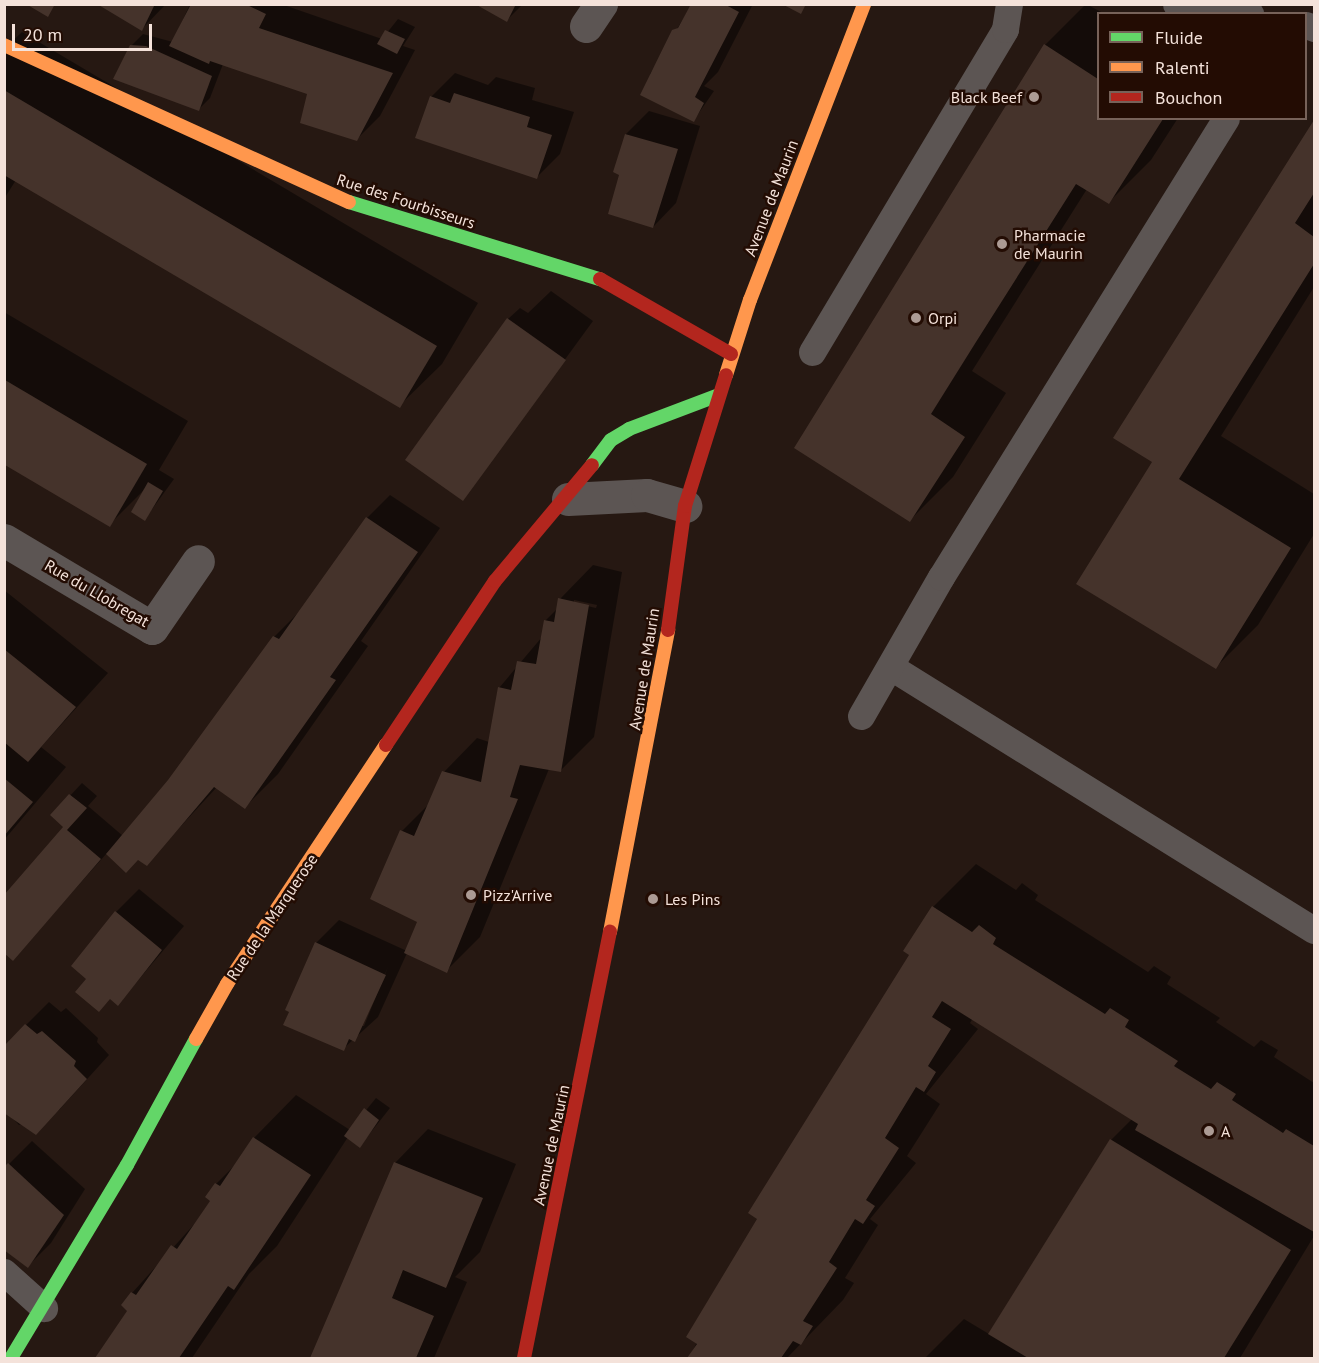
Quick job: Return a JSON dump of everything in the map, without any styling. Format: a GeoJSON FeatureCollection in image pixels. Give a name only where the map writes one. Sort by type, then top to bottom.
{"type":"FeatureCollection","features":[{"type":"Feature","properties":{"kind":"street","name":"Avenue de Maurin"},"geometry":{"type":"LineString","coordinates":[[524,1359],[661,680],[685,506],[731,354],[864,4]]}},
{"type":"Feature","properties":{"kind":"street","name":"Rue des Fourbisseurs"},"geometry":{"type":"LineString","coordinates":[[4,45],[342,200],[612,283],[731,354]]}},
{"type":"Feature","properties":{"kind":"street","name":"Rue de la Marquerose"},"geometry":{"type":"LineString","coordinates":[[11,1359],[44,1308],[226,984],[495,581],[568,499],[611,440],[629,429],[719,394]]}},
{"type":"Feature","properties":{"kind":"street"},"geometry":{"type":"LineString","coordinates":[[568,499],[647,495],[685,506]]}},
{"type":"Feature","properties":{"kind":"street","name":"Rue du Llobregat"},"geometry":{"type":"LineString","coordinates":[[4,540],[152,628],[198,561]]}},
{"type":"Feature","properties":{"kind":"lane"},"geometry":{"type":"LineString","coordinates":[[812,352],[1005,28],[1009,4]]}},
{"type":"Feature","properties":{"kind":"lane"},"geometry":{"type":"LineString","coordinates":[[1176,4],[1235,12]]}},
{"type":"Feature","properties":{"kind":"lane"},"geometry":{"type":"LineString","coordinates":[[861,716],[941,577],[1225,120]]}},
{"type":"Feature","properties":{"kind":"lane"},"geometry":{"type":"LineString","coordinates":[[891,667],[1314,930]]}},
{"type":"Feature","properties":{"kind":"lane"},"geometry":{"type":"LineString","coordinates":[[4,1272],[44,1308]]}},
{"type":"Feature","properties":{"kind":"building"},"geometry":{"type":"Polygon","coordinates":[[[26,4],[55,4],[48,17],[26,4]]]}},
{"type":"Feature","properties":{"kind":"building"},"geometry":{"type":"Polygon","coordinates":[[[97,4],[155,4],[142,31],[97,4]]]}},
{"type":"Feature","properties":{"kind":"building"},"geometry":{"type":"Polygon","coordinates":[[[187,4],[245,4],[266,14],[259,28],[393,73],[357,141],[300,123],[307,94],[210,61],[209,64],[169,46],[190,6],[187,4]]]}},
{"type":"Feature","properties":{"kind":"building"},"geometry":{"type":"Polygon","coordinates":[[[475,4],[516,4],[507,22],[475,4]]]}},
{"type":"Feature","properties":{"kind":"building"},"geometry":{"type":"Polygon","coordinates":[[[691,4],[724,4],[739,12],[695,97],[704,103],[694,122],[640,95],[672,30],[678,28],[691,4]]]}},
{"type":"Feature","properties":{"kind":"building"},"geometry":{"type":"Polygon","coordinates":[[[782,4],[806,4],[801,14],[782,4]]]}},
{"type":"Feature","properties":{"kind":"building"},"geometry":{"type":"Polygon","coordinates":[[[385,30],[405,39],[397,54],[377,44],[385,30]]]}},
{"type":"Feature","properties":{"kind":"building"},"geometry":{"type":"Polygon","coordinates":[[[1044,44],[1097,78],[1097,120],[1162,120],[1109,204],[1076,184],[976,342],[931,414],[965,437],[910,522],[794,448],[1044,44]]]}},
{"type":"Feature","properties":{"kind":"building"},"geometry":{"type":"Polygon","coordinates":[[[130,45],[146,46],[212,76],[199,111],[113,79],[130,45]]]}},
{"type":"Feature","properties":{"kind":"building"},"geometry":{"type":"Polygon","coordinates":[[[4,90],[437,346],[400,408],[4,175],[4,90]]]}},
{"type":"Feature","properties":{"kind":"building"},"geometry":{"type":"Polygon","coordinates":[[[454,93],[530,117],[527,127],[552,135],[537,179],[415,138],[430,96],[450,103],[454,93]]]}},
{"type":"Feature","properties":{"kind":"building"},"geometry":{"type":"Polygon","coordinates":[[[1314,120],[1314,193],[1295,223],[1314,237],[1314,264],[1179,479],[1291,548],[1216,669],[1076,584],[1152,462],[1113,438],[1314,120]]]}},
{"type":"Feature","properties":{"kind":"building"},"geometry":{"type":"Polygon","coordinates":[[[625,134],[678,149],[653,228],[608,214],[619,175],[613,172],[625,134]]]}},
{"type":"Feature","properties":{"kind":"building"},"geometry":{"type":"Polygon","coordinates":[[[507,318],[566,360],[463,501],[405,460],[507,318]]]}},
{"type":"Feature","properties":{"kind":"building"},"geometry":{"type":"Polygon","coordinates":[[[5,380],[147,464],[110,527],[5,465],[5,380]]]}},
{"type":"Feature","properties":{"kind":"building"},"geometry":{"type":"Polygon","coordinates":[[[148,482],[163,491],[145,521],[131,512],[148,482]]]}},
{"type":"Feature","properties":{"kind":"building"},"geometry":{"type":"Polygon","coordinates":[[[366,517],[418,552],[330,677],[336,680],[245,809],[214,787],[147,866],[138,860],[126,873],[106,854],[168,780],[273,636],[279,639],[366,517]]]}},
{"type":"Feature","properties":{"kind":"building"},"geometry":{"type":"Polygon","coordinates":[[[558,598],[589,605],[561,772],[520,765],[510,797],[518,799],[447,973],[404,953],[417,922],[370,899],[400,830],[414,836],[442,771],[481,782],[498,687],[511,690],[517,661],[536,664],[544,620],[554,622],[558,598]]]}},
{"type":"Feature","properties":{"kind":"building"},"geometry":{"type":"Polygon","coordinates":[[[4,649],[76,707],[28,762],[4,742],[4,649]]]}},
{"type":"Feature","properties":{"kind":"building"},"geometry":{"type":"Polygon","coordinates":[[[4,778],[33,802],[4,836],[4,778]]]}},
{"type":"Feature","properties":{"kind":"building"},"geometry":{"type":"Polygon","coordinates":[[[69,794],[87,808],[67,830],[101,859],[13,961],[4,953],[4,895],[63,827],[50,815],[69,794]]]}},
{"type":"Feature","properties":{"kind":"building","name":"A"},"geometry":{"type":"Polygon","coordinates":[[[932,906],[972,932],[979,925],[996,938],[993,944],[1105,1014],[1110,1008],[1129,1020],[1125,1027],[1178,1061],[1174,1066],[1211,1089],[1217,1082],[1236,1094],[1232,1100],[1283,1133],[1286,1129],[1314,1146],[1314,1232],[1135,1130],[1138,1124],[942,1001],[932,1017],[951,1029],[928,1066],[936,1072],[924,1092],[916,1087],[885,1138],[899,1148],[866,1200],[875,1206],[863,1224],[855,1219],[829,1262],[837,1268],[803,1321],[813,1326],[801,1345],[793,1341],[781,1358],[687,1358],[697,1344],[686,1337],[757,1219],[748,1213],[909,955],[903,951],[932,906]]]}},
{"type":"Feature","properties":{"kind":"building"},"geometry":{"type":"Polygon","coordinates":[[[115,911],[162,950],[118,1006],[110,999],[99,1012],[75,992],[86,979],[71,966],[115,911]]]}},
{"type":"Feature","properties":{"kind":"building"},"geometry":{"type":"Polygon","coordinates":[[[315,942],[386,975],[355,1042],[349,1039],[344,1051],[283,1025],[289,1012],[285,1010],[315,942]]]}},
{"type":"Feature","properties":{"kind":"building"},"geometry":{"type":"Polygon","coordinates":[[[25,1024],[37,1034],[42,1031],[76,1061],[74,1066],[87,1079],[36,1135],[4,1113],[4,1046],[25,1024]]]}},
{"type":"Feature","properties":{"kind":"building"},"geometry":{"type":"Polygon","coordinates":[[[364,1108],[379,1120],[360,1148],[344,1136],[364,1108]]]}},
{"type":"Feature","properties":{"kind":"building"},"geometry":{"type":"Polygon","coordinates":[[[253,1137],[311,1175],[234,1290],[228,1286],[179,1358],[95,1358],[127,1311],[121,1305],[131,1292],[136,1295],[171,1245],[177,1249],[210,1201],[205,1197],[215,1183],[220,1186],[253,1137]]]}},
{"type":"Feature","properties":{"kind":"building"},"geometry":{"type":"Polygon","coordinates":[[[1110,1139],[1291,1250],[1224,1358],[1028,1358],[988,1334],[1110,1139]]]}},
{"type":"Feature","properties":{"kind":"building"},"geometry":{"type":"Polygon","coordinates":[[[394,1162],[483,1198],[446,1288],[403,1270],[392,1298],[434,1316],[416,1358],[310,1358],[394,1162]]]}},
{"type":"Feature","properties":{"kind":"building"},"geometry":{"type":"Polygon","coordinates":[[[8,1163],[64,1215],[28,1268],[4,1250],[4,1167],[8,1163]]]}},
{"type":"Feature","properties":{"kind":"traffic: fast"},"geometry":{"type":"LineString","coordinates":[[349,202],[600,279]]}},
{"type":"Feature","properties":{"kind":"traffic: fast"},"geometry":{"type":"LineString","coordinates":[[592,465],[611,440],[629,429],[719,395]]}},
{"type":"Feature","properties":{"kind":"traffic: fast"},"geometry":{"type":"LineString","coordinates":[[11,1358],[127,1165],[196,1039]]}},
{"type":"Feature","properties":{"kind":"traffic: slow"},"geometry":{"type":"LineString","coordinates":[[726,375],[750,300],[864,4]]}},
{"type":"Feature","properties":{"kind":"traffic: slow"},"geometry":{"type":"LineString","coordinates":[[4,45],[349,202]]}},
{"type":"Feature","properties":{"kind":"traffic: slow"},"geometry":{"type":"LineString","coordinates":[[610,932],[668,630]]}},
{"type":"Feature","properties":{"kind":"traffic: slow"},"geometry":{"type":"LineString","coordinates":[[196,1039],[227,984],[386,745]]}},
{"type":"Feature","properties":{"kind":"traffic: jam"},"geometry":{"type":"LineString","coordinates":[[600,279],[731,354]]}},
{"type":"Feature","properties":{"kind":"traffic: jam"},"geometry":{"type":"LineString","coordinates":[[668,630],[685,506],[726,375]]}},
{"type":"Feature","properties":{"kind":"traffic: jam"},"geometry":{"type":"LineString","coordinates":[[386,745],[495,581],[592,465]]}},
{"type":"Feature","properties":{"kind":"traffic: jam"},"geometry":{"type":"LineString","coordinates":[[524,1358],[610,932]]}},
{"type":"Feature","properties":{"kind":"place","name":"Black Beef"},"geometry":{"type":"Point","coordinates":[1034,97]}},
{"type":"Feature","properties":{"kind":"place","name":"Pharmacie de Maurin"},"geometry":{"type":"Point","coordinates":[1002,244]}},
{"type":"Feature","properties":{"kind":"place","name":"Orpi"},"geometry":{"type":"Point","coordinates":[916,318]}},
{"type":"Feature","properties":{"kind":"place","name":"Pizz'Arrive"},"geometry":{"type":"Point","coordinates":[471,895]}},
{"type":"Feature","properties":{"kind":"place","name":"Les Pins"},"geometry":{"type":"Point","coordinates":[653,899]}},
{"type":"Feature","properties":{"kind":"place","name":"A"},"geometry":{"type":"Point","coordinates":[1209,1131]}}]}
